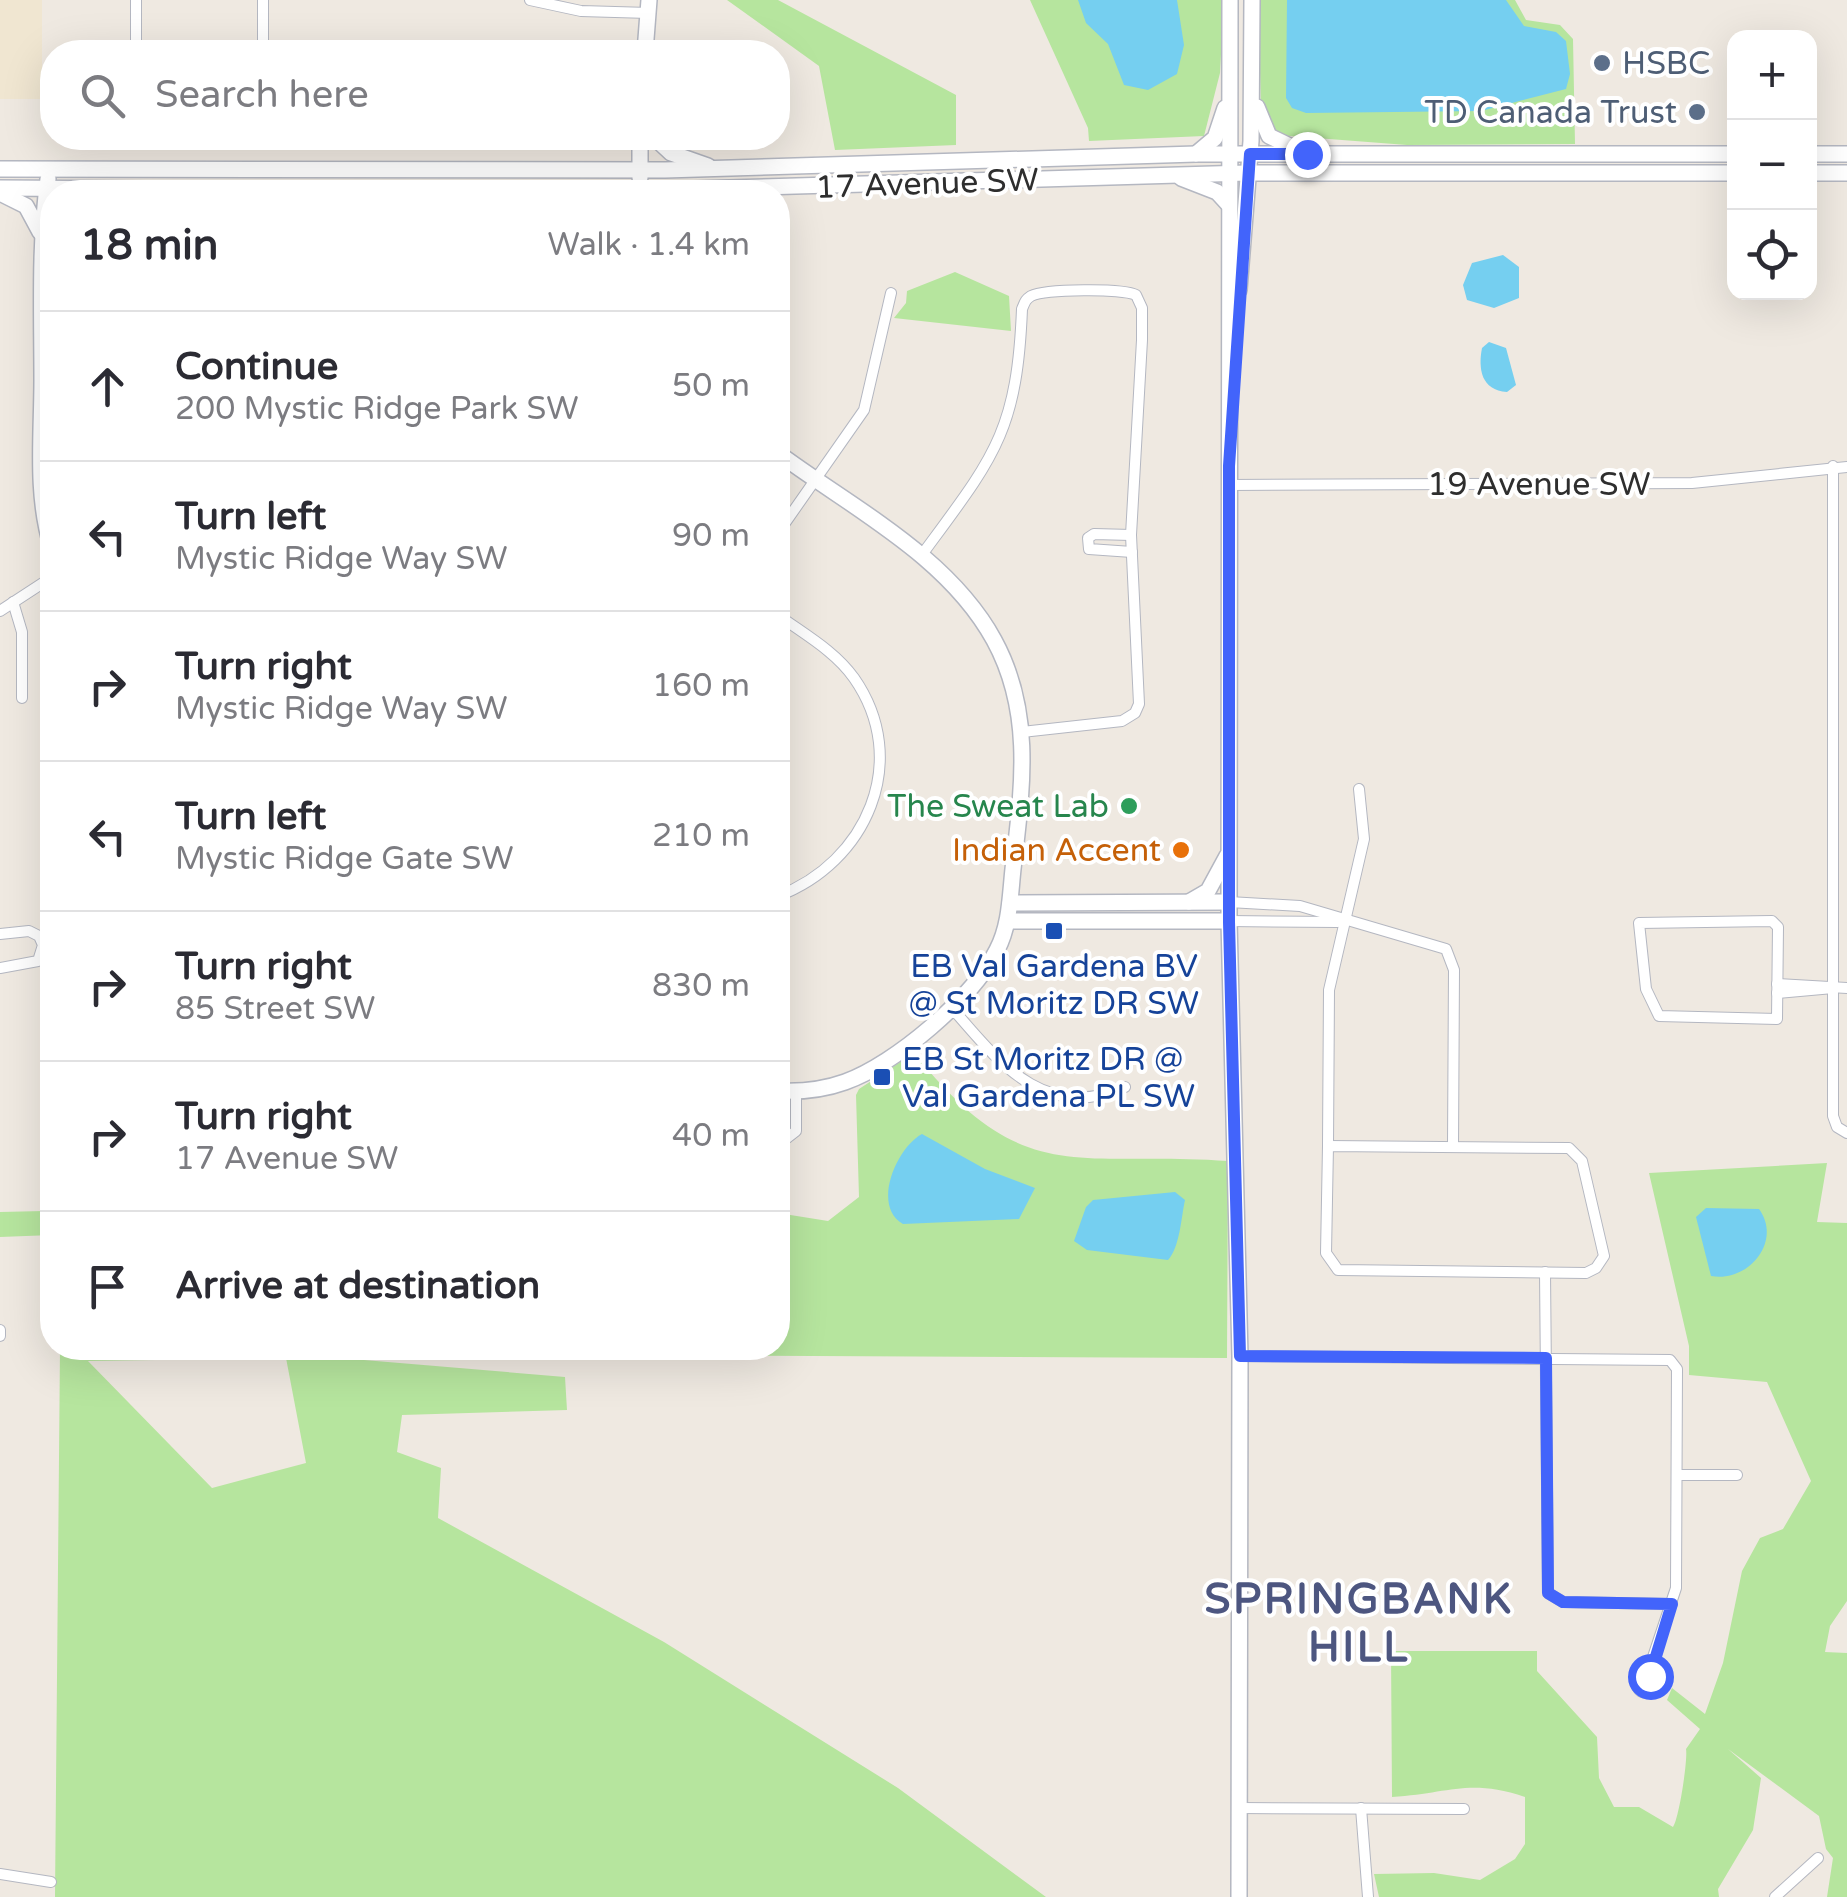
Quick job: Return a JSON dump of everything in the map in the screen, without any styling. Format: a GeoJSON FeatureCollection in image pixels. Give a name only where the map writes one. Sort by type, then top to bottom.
{"type":"FeatureCollection","features":[{"type":"Feature","properties":{"kind":"main road"},"geometry":{"type":"LineString","coordinates":[[1230,0],[1228,204],[1233,354]]}},
{"type":"Feature","properties":{"kind":"main road"},"geometry":{"type":"LineString","coordinates":[[1239,1897],[1240,1356],[1229,922],[1229,484],[1233,354],[1250,154],[1252,0]]}},
{"type":"Feature","properties":{"kind":"main road"},"geometry":{"type":"LineString","coordinates":[[648,40],[649,7]]}},
{"type":"Feature","properties":{"kind":"main road"},"geometry":{"type":"LineString","coordinates":[[1253,74],[1262,126],[1278,142],[1307,154]]}},
{"type":"Feature","properties":{"kind":"main road"},"geometry":{"type":"LineString","coordinates":[[1196,154],[1215,138],[1229,100]]}},
{"type":"Feature","properties":{"kind":"main road"},"geometry":{"type":"LineString","coordinates":[[643,150],[651,180]]}},
{"type":"Feature","properties":{"kind":"main road"},"geometry":{"type":"LineString","coordinates":[[644,180],[653,150]]}},
{"type":"Feature","properties":{"kind":"main road"},"geometry":{"type":"LineString","coordinates":[[667,150],[716,170]]}},
{"type":"Feature","properties":{"kind":"main road","name":"17 Avenue SW"},"geometry":{"type":"LineString","coordinates":[[0,169],[716,170],[1196,154],[1727,154]]}},
{"type":"Feature","properties":{"kind":"main road"},"geometry":{"type":"LineString","coordinates":[[1442,154],[1443,173]]}},
{"type":"Feature","properties":{"kind":"main road"},"geometry":{"type":"LineString","coordinates":[[1590,154],[1591,174]]}},
{"type":"Feature","properties":{"kind":"main road"},"geometry":{"type":"LineString","coordinates":[[47,180],[49,170]]}},
{"type":"Feature","properties":{"kind":"main road","name":"17 Avenue SW"},"geometry":{"type":"LineString","coordinates":[[790,188],[1247,173],[1727,173]]}},
{"type":"Feature","properties":{"kind":"main road"},"geometry":{"type":"LineString","coordinates":[[1172,175],[1217,192],[1228,204]]}},
{"type":"Feature","properties":{"kind":"main road","name":"17 Avenue SW"},"geometry":{"type":"LineString","coordinates":[[0,191],[40,189]]}},
{"type":"Feature","properties":{"kind":"main road"},"geometry":{"type":"LineString","coordinates":[[0,191],[35,215],[40,233]]}},
{"type":"Feature","properties":{"kind":"main road"},"geometry":{"type":"LineString","coordinates":[[790,462],[921,556],[958,590],[994,640],[1009,675],[1025,762],[1008,921],[990,963],[951,1006],[860,1076],[826,1088],[790,1092]]}},
{"type":"Feature","properties":{"kind":"main road"},"geometry":{"type":"LineString","coordinates":[[1188,903],[1208,891],[1229,852]]}},
{"type":"Feature","properties":{"kind":"main road"},"geometry":{"type":"LineString","coordinates":[[1010,903],[1229,902]]}},
{"type":"Feature","properties":{"kind":"main road"},"geometry":{"type":"LineString","coordinates":[[1008,921],[1229,922]]}},
{"type":"Feature","properties":{"kind":"street"},"geometry":{"type":"LineString","coordinates":[[136,0],[136,40]]}},
{"type":"Feature","properties":{"kind":"street"},"geometry":{"type":"LineString","coordinates":[[263,0],[263,40]]}},
{"type":"Feature","properties":{"kind":"street"},"geometry":{"type":"LineString","coordinates":[[530,0],[580,11],[649,7]]}},
{"type":"Feature","properties":{"kind":"street"},"geometry":{"type":"LineString","coordinates":[[1841,154],[1841,173]]}},
{"type":"Feature","properties":{"kind":"street"},"geometry":{"type":"LineString","coordinates":[[921,556],[1002,437],[1020,372],[1022,309],[1027,300],[1040,294],[1123,290],[1140,302],[1142,340],[1131,535],[1139,701],[1135,714],[1122,721],[1022,732]]}},
{"type":"Feature","properties":{"kind":"street"},"geometry":{"type":"LineString","coordinates":[[790,517],[864,410],[876,376],[891,293]]}},
{"type":"Feature","properties":{"kind":"street"},"geometry":{"type":"LineString","coordinates":[[1834,466],[1833,1116],[1842,1130]]}},
{"type":"Feature","properties":{"kind":"street","name":"19 Avenue SW"},"geometry":{"type":"LineString","coordinates":[[1229,484],[1692,484],[1847,467]]}},
{"type":"Feature","properties":{"kind":"street"},"geometry":{"type":"LineString","coordinates":[[1131,535],[1094,534],[1088,538],[1089,549],[1094,552],[1132,552]]}},
{"type":"Feature","properties":{"kind":"street"},"geometry":{"type":"LineString","coordinates":[[0,610],[40,584]]}},
{"type":"Feature","properties":{"kind":"street"},"geometry":{"type":"LineString","coordinates":[[13,602],[22,632],[22,698]]}},
{"type":"Feature","properties":{"kind":"street"},"geometry":{"type":"LineString","coordinates":[[790,624],[827,650],[851,674],[874,718],[880,757],[870,812],[855,840],[826,871],[790,890]]}},
{"type":"Feature","properties":{"kind":"street"},"geometry":{"type":"LineString","coordinates":[[1328,1146],[1569,1148],[1580,1154],[1604,1256],[1591,1272],[1545,1272],[1334,1268],[1326,1254],[1329,990],[1364,840],[1359,789]]}},
{"type":"Feature","properties":{"kind":"street"},"geometry":{"type":"LineString","coordinates":[[1229,902],[1300,906],[1344,922],[1438,945],[1450,956],[1452,1147]]}},
{"type":"Feature","properties":{"kind":"street"},"geometry":{"type":"LineString","coordinates":[[1772,920],[1778,927],[1777,989],[1777,1019],[1659,1016],[1646,989],[1637,928],[1643,922],[1772,920]]}},
{"type":"Feature","properties":{"kind":"street"},"geometry":{"type":"LineString","coordinates":[[1229,922],[1344,922]]}},
{"type":"Feature","properties":{"kind":"street"},"geometry":{"type":"LineString","coordinates":[[0,934],[29,931],[40,938]]}},
{"type":"Feature","properties":{"kind":"street"},"geometry":{"type":"LineString","coordinates":[[0,968],[38,961],[40,955]]}},
{"type":"Feature","properties":{"kind":"street"},"geometry":{"type":"LineString","coordinates":[[1777,989],[1847,988]]}},
{"type":"Feature","properties":{"kind":"street"},"geometry":{"type":"LineString","coordinates":[[951,1006],[1003,1068],[1040,1089],[1082,1099],[1126,1087]]}},
{"type":"Feature","properties":{"kind":"street"},"geometry":{"type":"LineString","coordinates":[[790,1135],[796,1131],[796,1092]]}},
{"type":"Feature","properties":{"kind":"street"},"geometry":{"type":"LineString","coordinates":[[1545,1272],[1548,1593],[1563,1602],[1672,1604]]}},
{"type":"Feature","properties":{"kind":"street"},"geometry":{"type":"LineString","coordinates":[[1240,1356],[1664,1358],[1674,1362],[1676,1588],[1647,1674]]}},
{"type":"Feature","properties":{"kind":"street"},"geometry":{"type":"LineString","coordinates":[[1677,1475],[1737,1475]]}},
{"type":"Feature","properties":{"kind":"street"},"geometry":{"type":"LineString","coordinates":[[1240,1808],[1464,1809]]}},
{"type":"Feature","properties":{"kind":"street"},"geometry":{"type":"LineString","coordinates":[[1361,1808],[1368,1897]]}},
{"type":"Feature","properties":{"kind":"street"},"geometry":{"type":"LineString","coordinates":[[1775,1897],[1818,1858]]}},
{"type":"Feature","properties":{"kind":"street"},"geometry":{"type":"LineString","coordinates":[[0,1874],[50,1882]]}},
{"type":"Feature","properties":{"kind":"shaded area"},"geometry":{"type":"Polygon","coordinates":[[[0,0],[42,0],[40,99],[0,99],[0,0]]]}},
{"type":"Feature","properties":{"kind":"green space"},"geometry":{"type":"Polygon","coordinates":[[[727,0],[778,0],[956,95],[956,145],[835,150],[819,66],[790,45],[790,40],[783,40],[727,0]]]}},
{"type":"Feature","properties":{"kind":"green space"},"geometry":{"type":"Polygon","coordinates":[[[1030,0],[1224,0],[1220,73],[1204,136],[1089,141],[1088,128],[1030,0]]]}},
{"type":"Feature","properties":{"kind":"green space"},"geometry":{"type":"Polygon","coordinates":[[[1258,0],[1515,0],[1526,20],[1560,25],[1573,39],[1575,144],[1407,145],[1277,135],[1264,121],[1261,109],[1258,0]]]}},
{"type":"Feature","properties":{"kind":"green space"},"geometry":{"type":"Polygon","coordinates":[[[955,272],[1009,296],[1011,331],[894,318],[906,303],[907,291],[955,272]]]}},
{"type":"Feature","properties":{"kind":"green space"},"geometry":{"type":"Polygon","coordinates":[[[914,1053],[953,1097],[988,1126],[1021,1144],[1055,1154],[1090,1158],[1228,1161],[1227,1358],[790,1356],[790,1215],[828,1221],[859,1197],[859,1089],[914,1053]]]}},
{"type":"Feature","properties":{"kind":"green space"},"geometry":{"type":"Polygon","coordinates":[[[1827,1163],[1817,1222],[1847,1223],[1847,1601],[1830,1626],[1825,1652],[1847,1653],[1847,1897],[1827,1897],[1833,1858],[1826,1849],[1819,1816],[1728,1749],[1761,1778],[1753,1830],[1718,1889],[1719,1897],[1379,1897],[1374,1874],[1434,1873],[1480,1880],[1515,1859],[1525,1844],[1525,1797],[1473,1788],[1392,1797],[1391,1651],[1537,1651],[1537,1671],[1597,1737],[1599,1778],[1614,1807],[1639,1807],[1673,1827],[1686,1749],[1700,1729],[1667,1700],[1672,1688],[1705,1714],[1723,1663],[1742,1571],[1760,1538],[1783,1529],[1811,1481],[1767,1382],[1689,1375],[1689,1346],[1649,1173],[1827,1163]]]}},
{"type":"Feature","properties":{"kind":"green space"},"geometry":{"type":"Polygon","coordinates":[[[40,1211],[40,1235],[0,1237],[0,1212],[40,1211]]]}},
{"type":"Feature","properties":{"kind":"green space"},"geometry":{"type":"Polygon","coordinates":[[[60,1360],[154,1360],[88,1361],[212,1488],[306,1463],[286,1360],[364,1360],[565,1377],[567,1410],[402,1415],[397,1452],[441,1468],[438,1518],[664,1642],[898,1788],[1046,1897],[55,1897],[60,1360]]]}},
{"type":"Feature","properties":{"kind":"water"},"geometry":{"type":"Polygon","coordinates":[[[1078,0],[1177,0],[1184,45],[1177,74],[1148,90],[1124,85],[1108,44],[1086,23],[1078,0]]]}},
{"type":"Feature","properties":{"kind":"water"},"geometry":{"type":"Polygon","coordinates":[[[1287,0],[1506,0],[1524,26],[1556,32],[1566,41],[1570,74],[1566,89],[1481,111],[1306,113],[1292,108],[1286,98],[1287,0]]]}},
{"type":"Feature","properties":{"kind":"water"},"geometry":{"type":"Polygon","coordinates":[[[1503,255],[1519,267],[1519,298],[1494,308],[1467,300],[1463,285],[1472,263],[1503,255]]]}},
{"type":"Feature","properties":{"kind":"water"},"geometry":{"type":"Polygon","coordinates":[[[1489,342],[1506,348],[1516,385],[1507,392],[1492,387],[1483,377],[1482,348],[1489,342]]]}},
{"type":"Feature","properties":{"kind":"water"},"geometry":{"type":"Polygon","coordinates":[[[922,1134],[985,1169],[1035,1188],[1019,1219],[903,1224],[889,1204],[888,1191],[904,1151],[922,1134]]]}},
{"type":"Feature","properties":{"kind":"water"},"geometry":{"type":"Polygon","coordinates":[[[1175,1192],[1185,1200],[1178,1240],[1168,1260],[1087,1250],[1074,1241],[1086,1207],[1093,1200],[1175,1192]]]}},
{"type":"Feature","properties":{"kind":"water"},"geometry":{"type":"Polygon","coordinates":[[[1706,1208],[1759,1209],[1767,1234],[1758,1258],[1748,1267],[1737,1273],[1711,1276],[1696,1217],[1706,1208]]]}},
{"type":"Feature","properties":{"kind":"place","name":"HSBC"},"geometry":{"type":"Point","coordinates":[1602,63]}},
{"type":"Feature","properties":{"kind":"place","name":"TD Canada Trust"},"geometry":{"type":"Point","coordinates":[1697,112]}},
{"type":"Feature","properties":{"kind":"place","name":"The Sweat Lab"},"geometry":{"type":"Point","coordinates":[1129,806]}},
{"type":"Feature","properties":{"kind":"place","name":"Indian Accent"},"geometry":{"type":"Point","coordinates":[1181,850]}},
{"type":"Feature","properties":{"kind":"place","name":"EB Val Gardena BV @ St Moritz DR SW"},"geometry":{"type":"Point","coordinates":[1054,931]}},
{"type":"Feature","properties":{"kind":"place","name":"EB St Moritz DR @ Val Gardena PL SW"},"geometry":{"type":"Point","coordinates":[882,1077]}},
{"type":"Feature","properties":{"kind":"district","name":"SPRINGBANK HILL"},"geometry":{"type":"Point","coordinates":[1359,1622]}},
{"type":"Feature","properties":{"kind":"route"},"geometry":{"type":"LineString","coordinates":[[1307,154],[1250,154],[1233,354],[1229,466],[1229,922],[1240,1356],[1546,1358],[1548,1593],[1563,1602],[1672,1604],[1668,1623],[1650,1661],[1650,1676]]}}]}
